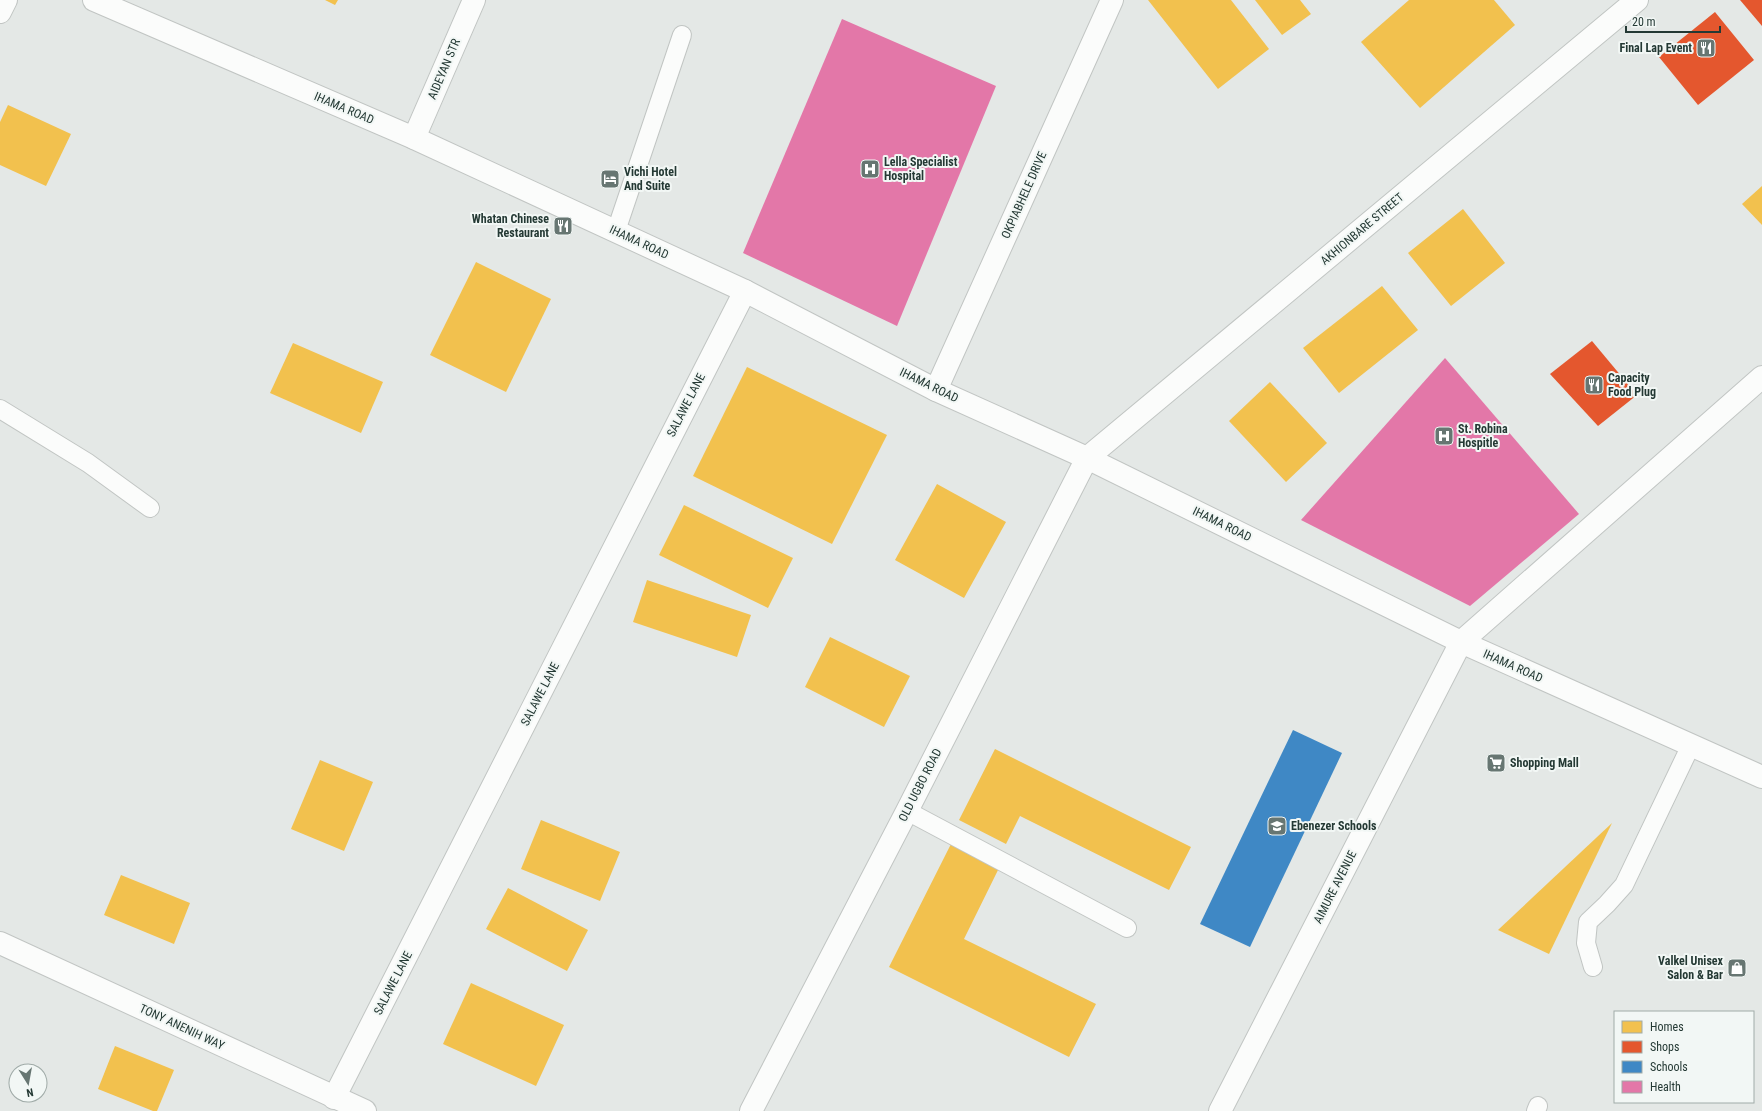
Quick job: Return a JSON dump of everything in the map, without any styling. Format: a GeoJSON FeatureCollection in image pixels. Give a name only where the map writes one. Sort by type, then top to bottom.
{"type":"FeatureCollection","features":[{"type":"Feature","properties":{"kind":"street"},"geometry":{"type":"LineString","coordinates":[[0,12],[6,0]]}},
{"type":"Feature","properties":{"kind":"street","name":"IHAMA ROAD"},"geometry":{"type":"LineString","coordinates":[[94,0],[414,138],[745,291],[936,390],[1087,458],[1461,642],[1762,777]]}},
{"type":"Feature","properties":{"kind":"street","name":"AIDEYAN STR"},"geometry":{"type":"LineString","coordinates":[[414,138],[474,0]]}},
{"type":"Feature","properties":{"kind":"street","name":"OKPIABHELE DRIVE"},"geometry":{"type":"LineString","coordinates":[[936,390],[1112,0]]}},
{"type":"Feature","properties":{"kind":"street","name":"AKHIONBARE STREET"},"geometry":{"type":"LineString","coordinates":[[1087,458],[1637,0]]}},
{"type":"Feature","properties":{"kind":"street","name":"SALAWE LANE"},"geometry":{"type":"LineString","coordinates":[[334,1098],[745,291]]}},
{"type":"Feature","properties":{"kind":"street"},"geometry":{"type":"LineString","coordinates":[[1461,642],[1762,377]]}},
{"type":"Feature","properties":{"kind":"street","name":"OLD UGBO ROAD"},"geometry":{"type":"LineString","coordinates":[[751,1111],[907,811],[1087,458]]}},
{"type":"Feature","properties":{"kind":"street","name":"AIMURE AVENUE"},"geometry":{"type":"LineString","coordinates":[[1220,1111],[1461,642]]}},
{"type":"Feature","properties":{"kind":"street","name":"TONY ANENIH WAY"},"geometry":{"type":"LineString","coordinates":[[0,943],[365,1111]]}},
{"type":"Feature","properties":{"kind":"lane"},"geometry":{"type":"LineString","coordinates":[[616,231],[682,35]]}},
{"type":"Feature","properties":{"kind":"lane"},"geometry":{"type":"LineString","coordinates":[[0,409],[88,463],[150,508]]}},
{"type":"Feature","properties":{"kind":"lane"},"geometry":{"type":"LineString","coordinates":[[1593,967],[1586,943],[1588,922],[1624,885],[1691,745]]}},
{"type":"Feature","properties":{"kind":"lane"},"geometry":{"type":"LineString","coordinates":[[907,811],[1127,928]]}},
{"type":"Feature","properties":{"kind":"building: Homes"},"geometry":{"type":"Polygon","coordinates":[[[325,0],[338,0],[335,5],[325,0]]]}},
{"type":"Feature","properties":{"kind":"building: Homes"},"geometry":{"type":"Polygon","coordinates":[[[1148,0],[1231,0],[1269,49],[1218,89],[1148,0]]]}},
{"type":"Feature","properties":{"kind":"building: Homes"},"geometry":{"type":"Polygon","coordinates":[[[1255,0],[1300,0],[1311,14],[1282,35],[1255,0]]]}},
{"type":"Feature","properties":{"kind":"building: Homes"},"geometry":{"type":"Polygon","coordinates":[[[1409,0],[1494,0],[1515,25],[1420,108],[1361,42],[1409,0]]]}},
{"type":"Feature","properties":{"kind":"building: Homes"},"geometry":{"type":"Polygon","coordinates":[[[8,105],[71,134],[46,186],[0,165],[0,122],[8,105]]]}},
{"type":"Feature","properties":{"kind":"building: Homes"},"geometry":{"type":"Polygon","coordinates":[[[1762,186],[1762,225],[1742,204],[1762,186]]]}},
{"type":"Feature","properties":{"kind":"building: Homes"},"geometry":{"type":"Polygon","coordinates":[[[1463,209],[1505,263],[1451,306],[1408,253],[1463,209]]]}},
{"type":"Feature","properties":{"kind":"building: Homes"},"geometry":{"type":"Polygon","coordinates":[[[476,262],[551,299],[506,392],[430,355],[476,262]]]}},
{"type":"Feature","properties":{"kind":"building: Homes"},"geometry":{"type":"Polygon","coordinates":[[[1382,286],[1418,330],[1339,393],[1303,348],[1382,286]]]}},
{"type":"Feature","properties":{"kind":"building: Homes"},"geometry":{"type":"Polygon","coordinates":[[[293,343],[383,382],[361,433],[270,393],[293,343]]]}},
{"type":"Feature","properties":{"kind":"building: Homes"},"geometry":{"type":"Polygon","coordinates":[[[747,367],[887,435],[832,544],[693,476],[747,367]]]}},
{"type":"Feature","properties":{"kind":"building: Homes"},"geometry":{"type":"Polygon","coordinates":[[[1270,382],[1327,443],[1286,482],[1229,421],[1270,382]]]}},
{"type":"Feature","properties":{"kind":"building: Homes"},"geometry":{"type":"Polygon","coordinates":[[[937,484],[1006,522],[964,598],[895,560],[937,484]]]}},
{"type":"Feature","properties":{"kind":"building: Homes"},"geometry":{"type":"Polygon","coordinates":[[[684,505],[793,558],[768,608],[659,555],[684,505]]]}},
{"type":"Feature","properties":{"kind":"building: Homes"},"geometry":{"type":"Polygon","coordinates":[[[647,580],[751,615],[737,657],[633,622],[647,580]]]}},
{"type":"Feature","properties":{"kind":"building: Homes"},"geometry":{"type":"Polygon","coordinates":[[[830,637],[910,676],[884,727],[805,687],[830,637]]]}},
{"type":"Feature","properties":{"kind":"building: Homes"},"geometry":{"type":"Polygon","coordinates":[[[995,749],[1191,847],[1169,890],[1020,816],[1006,844],[959,820],[995,749]]]}},
{"type":"Feature","properties":{"kind":"building: Homes"},"geometry":{"type":"Polygon","coordinates":[[[320,760],[373,782],[344,851],[291,829],[320,760]]]}},
{"type":"Feature","properties":{"kind":"building: Homes"},"geometry":{"type":"Polygon","coordinates":[[[541,820],[620,852],[600,901],[521,869],[541,820]]]}},
{"type":"Feature","properties":{"kind":"building: Homes"},"geometry":{"type":"Polygon","coordinates":[[[1612,823],[1549,954],[1498,930],[1612,823]]]}},
{"type":"Feature","properties":{"kind":"building: Homes"},"geometry":{"type":"Polygon","coordinates":[[[952,842],[1000,866],[964,939],[1096,1004],[1069,1057],[889,967],[952,842]]]}},
{"type":"Feature","properties":{"kind":"building: Homes"},"geometry":{"type":"Polygon","coordinates":[[[121,875],[190,903],[174,944],[104,915],[121,875]]]}},
{"type":"Feature","properties":{"kind":"building: Homes"},"geometry":{"type":"Polygon","coordinates":[[[508,888],[588,930],[567,971],[486,929],[508,888]]]}},
{"type":"Feature","properties":{"kind":"building: Homes"},"geometry":{"type":"Polygon","coordinates":[[[471,983],[564,1025],[536,1086],[443,1044],[471,983]]]}},
{"type":"Feature","properties":{"kind":"building: Homes"},"geometry":{"type":"Polygon","coordinates":[[[115,1046],[174,1070],[157,1111],[153,1111],[98,1089],[115,1046]]]}},
{"type":"Feature","properties":{"kind":"building: Shops"},"geometry":{"type":"Polygon","coordinates":[[[1740,0],[1762,0],[1762,26],[1740,0]]]}},
{"type":"Feature","properties":{"kind":"building: Shops"},"geometry":{"type":"Polygon","coordinates":[[[1715,12],[1754,60],[1698,105],[1659,57],[1715,12]]]}},
{"type":"Feature","properties":{"kind":"building: Shops","name":"Capacity Food Plug"},"geometry":{"type":"Polygon","coordinates":[[[1592,341],[1637,395],[1598,426],[1550,374],[1592,341]]]}},
{"type":"Feature","properties":{"kind":"building: Schools"},"geometry":{"type":"Polygon","coordinates":[[[1293,730],[1342,753],[1250,947],[1200,924],[1293,730]]]}},
{"type":"Feature","properties":{"kind":"building: Health","name":"Lella Specialist Hospital"},"geometry":{"type":"Polygon","coordinates":[[[842,19],[996,86],[897,326],[743,253],[842,19]]]}},
{"type":"Feature","properties":{"kind":"building: Health","name":"St. Robina Hospitle"},"geometry":{"type":"Polygon","coordinates":[[[1445,358],[1579,514],[1470,606],[1301,520],[1445,358]]]}},
{"type":"Feature","properties":{"kind":"place","name":"Final Lap Event"},"geometry":{"type":"Point","coordinates":[1706,48]}},
{"type":"Feature","properties":{"kind":"place","name":"Lella Specialist Hospital"},"geometry":{"type":"Point","coordinates":[870,169]}},
{"type":"Feature","properties":{"kind":"place","name":"Vichi Hotel And Suite"},"geometry":{"type":"Point","coordinates":[610,179]}},
{"type":"Feature","properties":{"kind":"place","name":"Whatan Chinese Restaurant"},"geometry":{"type":"Point","coordinates":[563,226]}},
{"type":"Feature","properties":{"kind":"place","name":"Capacity Food Plug"},"geometry":{"type":"Point","coordinates":[1594,385]}},
{"type":"Feature","properties":{"kind":"place","name":"St. Robina Hospitle"},"geometry":{"type":"Point","coordinates":[1444,436]}},
{"type":"Feature","properties":{"kind":"place","name":"Shopping Mall"},"geometry":{"type":"Point","coordinates":[1496,763]}},
{"type":"Feature","properties":{"kind":"place","name":"Ebenezer Schools"},"geometry":{"type":"Point","coordinates":[1277,826]}},
{"type":"Feature","properties":{"kind":"place","name":"Valkel Unisex Salon & Bar"},"geometry":{"type":"Point","coordinates":[1737,968]}}]}
